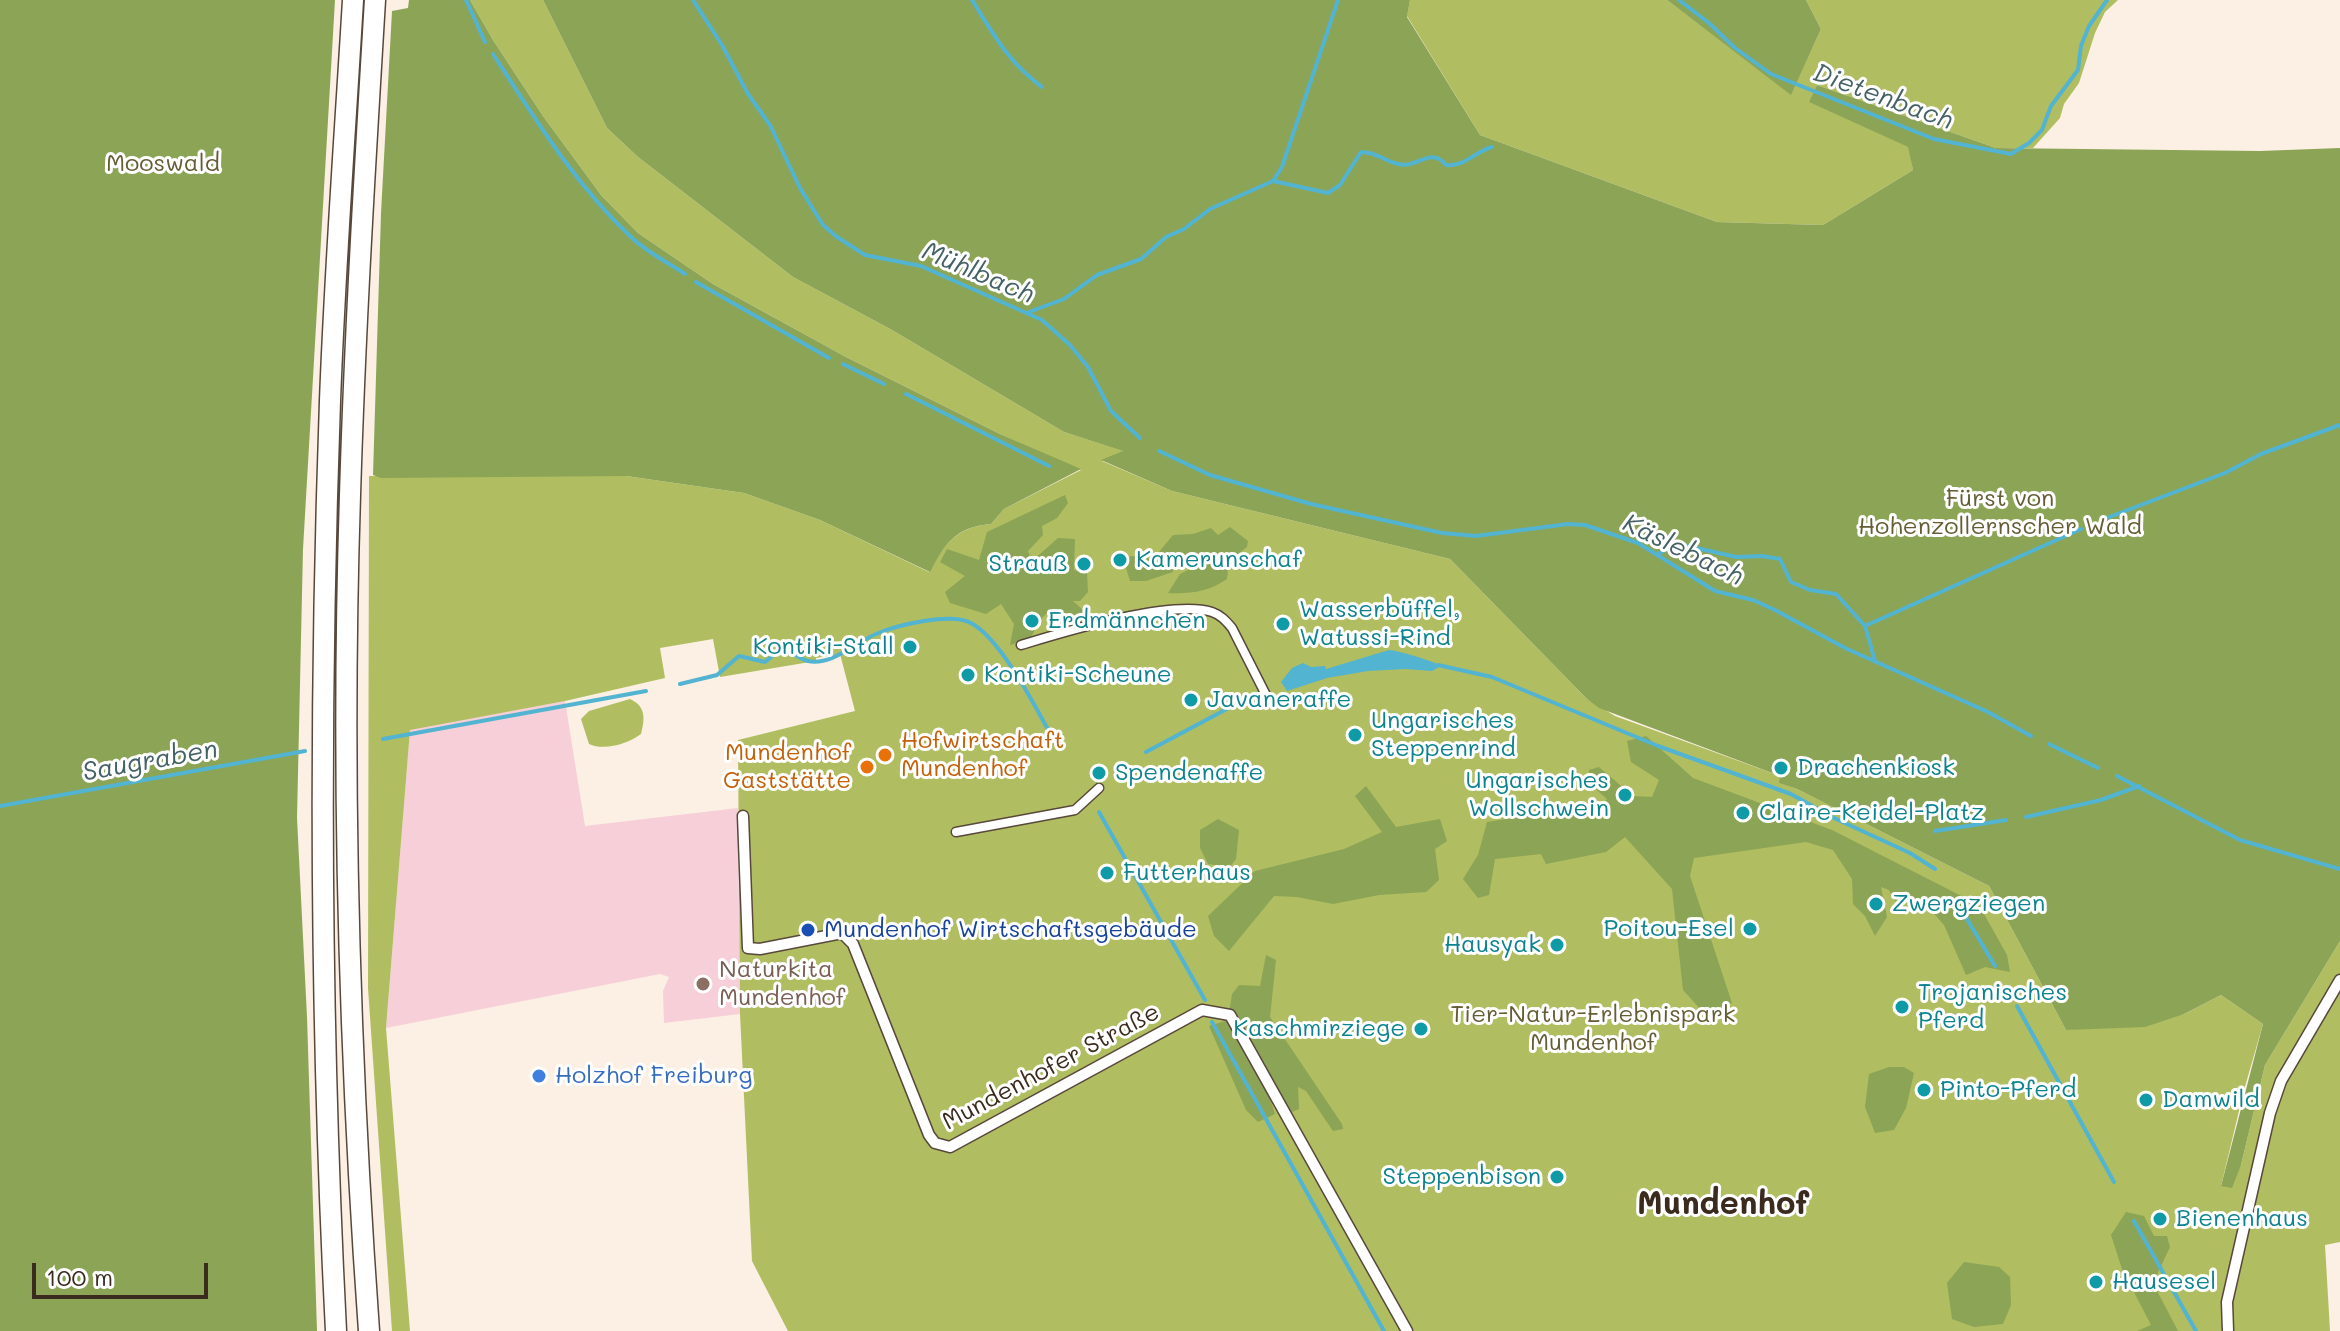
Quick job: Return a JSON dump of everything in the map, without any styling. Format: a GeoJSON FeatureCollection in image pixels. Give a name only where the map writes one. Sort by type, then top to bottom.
{"type":"FeatureCollection","features":[{"type":"Feature","properties":{"kind":"highway"},"geometry":{"type":"LineString","coordinates":[[336,1331],[324,976],[324,723],[330,399],[353,0]]}},
{"type":"Feature","properties":{"kind":"highway"},"geometry":{"type":"LineString","coordinates":[[369,1331],[350,968],[348,707],[350,497],[358,279],[375,0]]}},
{"type":"Feature","properties":{"kind":"street"},"geometry":{"type":"LineString","coordinates":[[1021,645],[1110,621],[1181,609],[1212,612],[1224,618],[1232,628],[1268,699]]}},
{"type":"Feature","properties":{"kind":"street"},"geometry":{"type":"LineString","coordinates":[[956,832],[1075,810],[1099,788]]}},
{"type":"Feature","properties":{"kind":"street","name":"Mundenhofer Straße"},"geometry":{"type":"LineString","coordinates":[[743,816],[748,948],[760,949],[842,933],[853,944],[929,1135],[935,1143],[950,1147],[1202,1010],[1230,1015],[1407,1331]]}},
{"type":"Feature","properties":{"kind":"street"},"geometry":{"type":"LineString","coordinates":[[2228,1331],[2227,1302],[2270,1113],[2293,1058],[2340,980]]}},
{"type":"Feature","properties":{"kind":"shaded area"},"geometry":{"type":"Polygon","coordinates":[[[565,701],[585,826],[738,808],[740,1014],[664,1023],[663,991],[669,977],[660,974],[386,1028],[410,729],[565,701]]]}},
{"type":"Feature","properties":{"kind":"green space","name":"Mooswald"},"geometry":{"type":"Polygon","coordinates":[[[0,0],[335,0],[303,549],[297,818],[317,1331],[0,1331],[0,0]]]}},
{"type":"Feature","properties":{"kind":"green space"},"geometry":{"type":"Polygon","coordinates":[[[409,0],[470,0],[543,116],[601,195],[638,233],[713,284],[846,357],[1000,434],[1081,469],[1004,509],[991,524],[960,533],[946,545],[930,572],[820,520],[744,493],[626,476],[381,478],[373,475],[381,213],[392,11],[408,8],[409,0]]]}},
{"type":"Feature","properties":{"kind":"green space","name":"Tier-Natur-Erlebnispark Mundenhof"},"geometry":{"type":"Polygon","coordinates":[[[470,0],[543,0],[607,128],[638,157],[793,277],[892,330],[1064,432],[1124,451],[1102,461],[1172,491],[1450,559],[1586,698],[1615,716],[1780,776],[1780,783],[1989,886],[2066,1030],[2184,1014],[2221,995],[2263,1024],[2221,1186],[2241,1165],[2265,1065],[2340,941],[2340,1242],[2325,1245],[2330,1331],[788,1331],[752,1261],[740,1014],[738,740],[855,711],[840,654],[720,677],[713,639],[660,648],[665,678],[565,701],[410,730],[386,1028],[410,1331],[392,1331],[368,988],[369,476],[626,476],[744,493],[820,520],[929,572],[946,545],[960,533],[991,524],[1004,509],[1081,470],[1000,434],[846,357],[713,284],[638,233],[601,195],[543,116],[470,0]]]}},
{"type":"Feature","properties":{"kind":"green space","name":"Fürst von Hohenzollernscher Wald"},"geometry":{"type":"Polygon","coordinates":[[[543,0],[1410,0],[1407,17],[1480,135],[1717,222],[1823,225],[1913,170],[1908,147],[1809,102],[1817,85],[1996,148],[2260,151],[2340,148],[2340,941],[2265,1065],[2241,1165],[2232,1188],[2221,1186],[2263,1024],[2221,995],[2184,1014],[2145,1027],[2066,1030],[1989,886],[1797,789],[1779,783],[1780,776],[1599,708],[1450,559],[1172,491],[1101,460],[1123,451],[1064,432],[892,330],[793,277],[638,157],[607,128],[543,0]]]}},
{"type":"Feature","properties":{"kind":"green space"},"geometry":{"type":"Polygon","coordinates":[[[1410,0],[1667,0],[1791,94],[1821,29],[1806,0],[2118,0],[2105,12],[2079,83],[2064,104],[2060,118],[2033,148],[1996,148],[1817,85],[1810,102],[1909,147],[1913,170],[1823,225],[1717,222],[1480,135],[1407,16],[1410,0]]]}},
{"type":"Feature","properties":{"kind":"green space"},"geometry":{"type":"Polygon","coordinates":[[[1667,0],[1806,0],[1821,29],[1791,95],[1667,0]]]}},
{"type":"Feature","properties":{"kind":"green space"},"geometry":{"type":"Polygon","coordinates":[[[1065,495],[1068,503],[1057,518],[1042,526],[1043,535],[1028,551],[1032,561],[1058,538],[1075,539],[1074,570],[1087,573],[1088,592],[1080,601],[1073,601],[1085,612],[1081,625],[1064,628],[1048,612],[1030,639],[1010,645],[1014,624],[1001,604],[986,614],[950,603],[945,592],[965,576],[940,562],[947,549],[979,560],[987,532],[1065,495]]]}},
{"type":"Feature","properties":{"kind":"green space"},"geometry":{"type":"Polygon","coordinates":[[[1230,527],[1248,541],[1247,547],[1229,561],[1227,579],[1213,587],[1168,593],[1180,574],[1192,568],[1188,556],[1181,553],[1175,559],[1173,572],[1146,581],[1130,581],[1126,568],[1130,556],[1154,558],[1173,535],[1193,534],[1211,528],[1218,535],[1230,527]]]}},
{"type":"Feature","properties":{"kind":"green space"},"geometry":{"type":"Polygon","coordinates":[[[630,699],[639,705],[643,714],[641,734],[616,745],[602,747],[589,744],[581,719],[589,711],[630,699]]]}},
{"type":"Feature","properties":{"kind":"green space"},"geometry":{"type":"Polygon","coordinates":[[[1646,736],[1693,778],[1832,830],[1979,905],[2007,955],[2010,972],[1985,967],[1966,975],[1944,925],[1923,901],[1895,901],[1889,890],[1881,887],[1887,917],[1875,936],[1865,916],[1853,904],[1852,879],[1833,850],[1806,842],[1694,858],[1690,876],[1732,1003],[1703,1012],[1683,990],[1672,889],[1625,837],[1606,852],[1546,864],[1541,854],[1495,859],[1489,895],[1478,898],[1463,879],[1478,855],[1487,822],[1603,804],[1607,799],[1589,783],[1589,770],[1599,767],[1633,796],[1652,797],[1659,780],[1631,762],[1627,741],[1646,736]]]}},
{"type":"Feature","properties":{"kind":"green space"},"geometry":{"type":"Polygon","coordinates":[[[1366,786],[1396,827],[1440,819],[1447,841],[1435,849],[1439,880],[1426,892],[1379,895],[1333,904],[1274,896],[1229,951],[1214,936],[1208,916],[1255,871],[1344,849],[1382,832],[1355,796],[1366,786]]]}},
{"type":"Feature","properties":{"kind":"green space"},"geometry":{"type":"Polygon","coordinates":[[[1218,819],[1239,830],[1236,859],[1230,867],[1208,864],[1200,848],[1200,830],[1218,819]]]}},
{"type":"Feature","properties":{"kind":"green space"},"geometry":{"type":"Polygon","coordinates":[[[1266,955],[1276,960],[1270,1017],[1343,1129],[1333,1131],[1306,1091],[1298,1087],[1299,1109],[1292,1112],[1277,1090],[1268,1093],[1275,1114],[1258,1122],[1246,1110],[1209,1026],[1228,1020],[1232,994],[1239,985],[1260,986],[1266,955]]]}},
{"type":"Feature","properties":{"kind":"green space"},"geometry":{"type":"Polygon","coordinates":[[[1889,1067],[1904,1067],[1914,1073],[1906,1108],[1894,1130],[1875,1133],[1865,1107],[1869,1074],[1889,1067]]]}},
{"type":"Feature","properties":{"kind":"green space"},"geometry":{"type":"Polygon","coordinates":[[[2126,1212],[2144,1216],[2154,1236],[2167,1236],[2170,1247],[2153,1283],[2178,1331],[2137,1331],[2151,1325],[2122,1269],[2111,1235],[2126,1212]]]}},
{"type":"Feature","properties":{"kind":"green space"},"geometry":{"type":"Polygon","coordinates":[[[1964,1262],[1999,1267],[2010,1277],[2011,1305],[2003,1324],[1974,1327],[1952,1319],[1947,1283],[1964,1262]]]}},
{"type":"Feature","properties":{"kind":"water"},"geometry":{"type":"Polygon","coordinates":[[[1389,650],[1441,666],[1432,671],[1368,671],[1327,678],[1287,691],[1281,682],[1292,668],[1303,663],[1311,667],[1325,666],[1326,669],[1389,650]]]}},
{"type":"Feature","properties":{"kind":"waterway"},"geometry":{"type":"LineString","coordinates":[[466,0],[485,42]]}},
{"type":"Feature","properties":{"kind":"waterway","name":"Mühlbach"},"geometry":{"type":"LineString","coordinates":[[693,0],[748,94],[770,125],[800,188],[823,225],[865,255],[921,266],[1042,320],[1070,345],[1088,367],[1111,411],[1140,438]]}},
{"type":"Feature","properties":{"kind":"waterway"},"geometry":{"type":"LineString","coordinates":[[972,0],[1011,58],[1042,87]]}},
{"type":"Feature","properties":{"kind":"waterway","name":"Dietenbach"},"geometry":{"type":"LineString","coordinates":[[1029,312],[1064,299],[1097,275],[1141,259],[1166,237],[1184,229],[1210,209],[1273,181],[1282,167],[1338,0]]}},
{"type":"Feature","properties":{"kind":"waterway","name":"Dietenbach"},"geometry":{"type":"LineString","coordinates":[[1679,0],[1771,74],[1934,139],[2011,154],[2042,130],[2051,106],[2078,70],[2081,46],[2089,26],[2107,0]]}},
{"type":"Feature","properties":{"kind":"waterway"},"geometry":{"type":"LineString","coordinates":[[493,54],[556,149],[610,216],[636,241],[685,274]]}},
{"type":"Feature","properties":{"kind":"waterway"},"geometry":{"type":"LineString","coordinates":[[1273,181],[1328,193],[1340,185],[1361,152],[1405,165],[1429,158],[1453,165],[1492,147]]}},
{"type":"Feature","properties":{"kind":"waterway"},"geometry":{"type":"LineString","coordinates":[[696,282],[829,358]]}},
{"type":"Feature","properties":{"kind":"waterway"},"geometry":{"type":"LineString","coordinates":[[843,364],[884,384]]}},
{"type":"Feature","properties":{"kind":"waterway"},"geometry":{"type":"LineString","coordinates":[[906,394],[1049,466]]}},
{"type":"Feature","properties":{"kind":"waterway"},"geometry":{"type":"LineString","coordinates":[[2104,519],[2340,425]]}},
{"type":"Feature","properties":{"kind":"waterway","name":"Käslebach"},"geometry":{"type":"LineString","coordinates":[[1159,451],[1210,475],[1311,504],[1442,533],[1476,536],[1568,524],[1585,525],[1638,543],[1715,591],[1753,600],[1775,610],[1845,648],[1988,712],[2031,736]]}},
{"type":"Feature","properties":{"kind":"waterway"},"geometry":{"type":"LineString","coordinates":[[1865,626],[2081,529]]}},
{"type":"Feature","properties":{"kind":"waterway","name":"Mühlbach"},"geometry":{"type":"LineString","coordinates":[[1657,555],[1675,543],[1736,557],[1780,559],[1791,582],[1810,590],[1836,594],[1865,626],[1875,661]]}},
{"type":"Feature","properties":{"kind":"waterway"},"geometry":{"type":"LineString","coordinates":[[680,684],[717,675],[739,656],[765,662],[781,649],[804,660],[817,662],[835,657],[885,630],[938,619],[962,620],[971,623],[996,645],[1058,748]]}},
{"type":"Feature","properties":{"kind":"waterway"},"geometry":{"type":"LineString","coordinates":[[1438,665],[1492,677],[1658,746],[1791,794],[1834,818],[1910,853],[1935,869]]}},
{"type":"Feature","properties":{"kind":"waterway","name":"Saugraben"},"geometry":{"type":"LineString","coordinates":[[383,739],[646,691]]}},
{"type":"Feature","properties":{"kind":"waterway"},"geometry":{"type":"LineString","coordinates":[[1146,752],[1253,695]]}},
{"type":"Feature","properties":{"kind":"waterway","name":"Käslebach"},"geometry":{"type":"LineString","coordinates":[[2049,744],[2098,768]]}},
{"type":"Feature","properties":{"kind":"waterway","name":"Saugraben"},"geometry":{"type":"LineString","coordinates":[[0,806],[305,751]]}},
{"type":"Feature","properties":{"kind":"waterway","name":"Käslebach"},"geometry":{"type":"LineString","coordinates":[[2117,776],[2240,840],[2340,869]]}},
{"type":"Feature","properties":{"kind":"waterway"},"geometry":{"type":"LineString","coordinates":[[2026,817],[2101,800],[2139,786]]}},
{"type":"Feature","properties":{"kind":"waterway"},"geometry":{"type":"LineString","coordinates":[[1099,812],[1205,1000]]}},
{"type":"Feature","properties":{"kind":"waterway"},"geometry":{"type":"LineString","coordinates":[[1935,831],[2006,820]]}},
{"type":"Feature","properties":{"kind":"waterway"},"geometry":{"type":"LineString","coordinates":[[1964,914],[1995,966]]}},
{"type":"Feature","properties":{"kind":"waterway"},"geometry":{"type":"LineString","coordinates":[[2017,1006],[2114,1182]]}},
{"type":"Feature","properties":{"kind":"waterway"},"geometry":{"type":"LineString","coordinates":[[1212,1022],[1384,1331]]}},
{"type":"Feature","properties":{"kind":"waterway"},"geometry":{"type":"LineString","coordinates":[[2134,1221],[2196,1331]]}},
{"type":"Feature","properties":{"kind":"place","name":"Kamerunschaf"},"geometry":{"type":"Point","coordinates":[1120,560]}},
{"type":"Feature","properties":{"kind":"place","name":"Strauß"},"geometry":{"type":"Point","coordinates":[1084,564]}},
{"type":"Feature","properties":{"kind":"place","name":"Erdmännchen"},"geometry":{"type":"Point","coordinates":[1032,621]}},
{"type":"Feature","properties":{"kind":"place","name":"Wasserbüffel, Watussi-Rind"},"geometry":{"type":"Point","coordinates":[1283,624]}},
{"type":"Feature","properties":{"kind":"place","name":"Kontiki-Stall"},"geometry":{"type":"Point","coordinates":[910,647]}},
{"type":"Feature","properties":{"kind":"place","name":"Kontiki-Scheune"},"geometry":{"type":"Point","coordinates":[968,675]}},
{"type":"Feature","properties":{"kind":"place","name":"Javaneraffe"},"geometry":{"type":"Point","coordinates":[1191,700]}},
{"type":"Feature","properties":{"kind":"place","name":"Ungarisches Steppenrind"},"geometry":{"type":"Point","coordinates":[1355,735]}},
{"type":"Feature","properties":{"kind":"place","name":"Hofwirtschaft Mundenhof"},"geometry":{"type":"Point","coordinates":[885,755]}},
{"type":"Feature","properties":{"kind":"place","name":"Mundenhof Gaststätte"},"geometry":{"type":"Point","coordinates":[867,767]}},
{"type":"Feature","properties":{"kind":"place","name":"Drachenkiosk"},"geometry":{"type":"Point","coordinates":[1781,768]}},
{"type":"Feature","properties":{"kind":"place","name":"Spendenaffe"},"geometry":{"type":"Point","coordinates":[1099,773]}},
{"type":"Feature","properties":{"kind":"place","name":"Ungarisches Wollschwein"},"geometry":{"type":"Point","coordinates":[1625,795]}},
{"type":"Feature","properties":{"kind":"place","name":"Claire-Keidel-Platz"},"geometry":{"type":"Point","coordinates":[1743,813]}},
{"type":"Feature","properties":{"kind":"place","name":"Futterhaus"},"geometry":{"type":"Point","coordinates":[1107,873]}},
{"type":"Feature","properties":{"kind":"place","name":"Zwergziegen"},"geometry":{"type":"Point","coordinates":[1876,904]}},
{"type":"Feature","properties":{"kind":"place","name":"Poitou-Esel"},"geometry":{"type":"Point","coordinates":[1750,929]}},
{"type":"Feature","properties":{"kind":"place","name":"Mundenhof Wirtschaftsgebäude"},"geometry":{"type":"Point","coordinates":[808,930]}},
{"type":"Feature","properties":{"kind":"place","name":"Hausyak"},"geometry":{"type":"Point","coordinates":[1557,945]}},
{"type":"Feature","properties":{"kind":"place","name":"Naturkita Mundenhof"},"geometry":{"type":"Point","coordinates":[703,984]}},
{"type":"Feature","properties":{"kind":"place","name":"Trojanisches Pferd"},"geometry":{"type":"Point","coordinates":[1902,1007]}},
{"type":"Feature","properties":{"kind":"place","name":"Kaschmirziege"},"geometry":{"type":"Point","coordinates":[1421,1029]}},
{"type":"Feature","properties":{"kind":"place","name":"Holzhof Freiburg"},"geometry":{"type":"Point","coordinates":[539,1076]}},
{"type":"Feature","properties":{"kind":"place","name":"Pinto-Pferd"},"geometry":{"type":"Point","coordinates":[1924,1090]}},
{"type":"Feature","properties":{"kind":"place","name":"Damwild"},"geometry":{"type":"Point","coordinates":[2146,1100]}},
{"type":"Feature","properties":{"kind":"place","name":"Steppenbison"},"geometry":{"type":"Point","coordinates":[1557,1177]}},
{"type":"Feature","properties":{"kind":"place","name":"Bienenhaus"},"geometry":{"type":"Point","coordinates":[2160,1219]}},
{"type":"Feature","properties":{"kind":"place","name":"Hausesel"},"geometry":{"type":"Point","coordinates":[2096,1282]}},
{"type":"Feature","properties":{"kind":"district","name":"Mundenhof"},"geometry":{"type":"Point","coordinates":[1723,1204]}}]}
